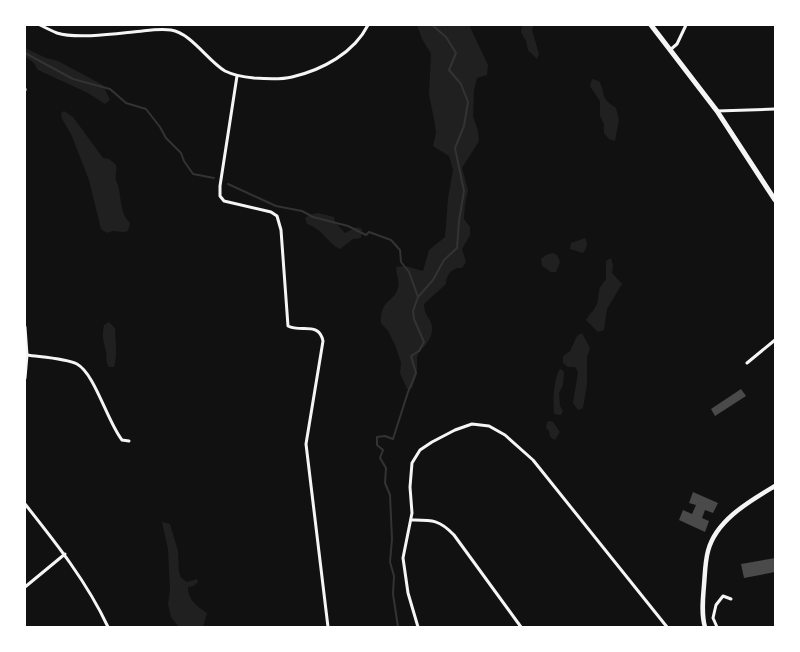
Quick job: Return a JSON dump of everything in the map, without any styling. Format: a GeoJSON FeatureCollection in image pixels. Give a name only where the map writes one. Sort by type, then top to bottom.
{"type":"FeatureCollection","features":[{"type":"Feature","properties":{"kind":"main road"},"geometry":{"type":"LineString","coordinates":[[651,25],[717,111],[775,200]]}},
{"type":"Feature","properties":{"kind":"street"},"geometry":{"type":"LineString","coordinates":[[40,25],[58,34],[73,35],[162,29],[174,30],[188,39],[224,70],[237,76],[273,79],[292,77],[333,62],[353,46],[368,25]]}},
{"type":"Feature","properties":{"kind":"street"},"geometry":{"type":"LineString","coordinates":[[670,50],[677,44],[686,25]]}},
{"type":"Feature","properties":{"kind":"street"},"geometry":{"type":"LineString","coordinates":[[237,76],[220,196],[224,201],[271,212],[277,216],[281,230],[288,326],[316,330],[320,333],[323,341],[306,444],[328,627]]}},
{"type":"Feature","properties":{"kind":"street"},"geometry":{"type":"LineString","coordinates":[[717,111],[775,109]]}},
{"type":"Feature","properties":{"kind":"street"},"geometry":{"type":"LineString","coordinates":[[25,327],[27,355],[25,378]]}},
{"type":"Feature","properties":{"kind":"street"},"geometry":{"type":"LineString","coordinates":[[747,363],[775,340]]}},
{"type":"Feature","properties":{"kind":"street"},"geometry":{"type":"LineString","coordinates":[[27,355],[75,363],[82,368],[89,377],[116,432],[122,440],[129,441]]}},
{"type":"Feature","properties":{"kind":"street"},"geometry":{"type":"LineString","coordinates":[[418,627],[404,572],[405,544],[411,520],[410,473],[412,462],[420,450],[455,430],[472,424],[489,426],[520,446],[547,475],[667,627]]}},
{"type":"Feature","properties":{"kind":"street"},"geometry":{"type":"LineString","coordinates":[[705,627],[703,606],[706,562],[712,539],[720,527],[740,509],[775,486]]}},
{"type":"Feature","properties":{"kind":"street"},"geometry":{"type":"LineString","coordinates":[[25,504],[65,554],[103,615],[108,627]]}},
{"type":"Feature","properties":{"kind":"street"},"geometry":{"type":"LineString","coordinates":[[411,520],[432,520],[445,525],[521,627]]}},
{"type":"Feature","properties":{"kind":"street"},"geometry":{"type":"LineString","coordinates":[[25,587],[65,554]]}},
{"type":"Feature","properties":{"kind":"street"},"geometry":{"type":"LineString","coordinates":[[717,627],[712,618],[716,605],[723,596],[731,599]]}},
{"type":"Feature","properties":{"kind":"shaded area"},"geometry":{"type":"Polygon","coordinates":[[[417,25],[469,25],[488,65],[487,75],[477,78],[474,90],[473,116],[479,141],[462,168],[468,190],[464,219],[470,227],[470,235],[462,249],[466,262],[462,268],[450,272],[446,284],[424,304],[425,312],[432,326],[431,335],[417,357],[417,374],[412,388],[407,389],[400,373],[401,363],[396,347],[388,331],[381,323],[381,315],[398,288],[396,267],[405,266],[423,271],[429,250],[445,237],[448,198],[453,170],[449,156],[433,146],[436,133],[429,94],[431,54],[422,39],[417,25]]]}},
{"type":"Feature","properties":{"kind":"shaded area"},"geometry":{"type":"Polygon","coordinates":[[[522,25],[534,25],[532,30],[539,54],[537,59],[528,50],[521,32],[522,25]]]}},
{"type":"Feature","properties":{"kind":"shaded area"},"geometry":{"type":"Polygon","coordinates":[[[25,48],[46,58],[58,61],[103,85],[110,100],[105,104],[88,93],[38,70],[33,62],[25,57],[25,48]]]}},
{"type":"Feature","properties":{"kind":"shaded area"},"geometry":{"type":"Polygon","coordinates":[[[592,79],[599,81],[605,98],[616,108],[619,120],[615,141],[609,139],[604,133],[604,124],[600,116],[600,101],[590,86],[592,79]]]}},
{"type":"Feature","properties":{"kind":"shaded area"},"geometry":{"type":"Polygon","coordinates":[[[64,111],[73,117],[103,158],[109,159],[116,165],[116,181],[122,207],[130,223],[128,231],[107,233],[101,229],[89,180],[71,134],[62,119],[61,113],[64,111]]]}},
{"type":"Feature","properties":{"kind":"shaded area"},"geometry":{"type":"Polygon","coordinates":[[[318,213],[334,217],[335,222],[345,233],[357,227],[362,229],[361,238],[353,239],[340,249],[317,229],[307,224],[305,218],[318,213]]]}},
{"type":"Feature","properties":{"kind":"shaded area"},"geometry":{"type":"Polygon","coordinates":[[[585,238],[587,246],[583,253],[570,249],[571,243],[585,238]]]}},
{"type":"Feature","properties":{"kind":"shaded area"},"geometry":{"type":"Polygon","coordinates":[[[553,253],[557,255],[560,262],[556,272],[551,272],[542,266],[541,259],[553,253]]]}},
{"type":"Feature","properties":{"kind":"shaded area"},"geometry":{"type":"Polygon","coordinates":[[[611,258],[612,273],[622,284],[607,309],[604,330],[598,332],[586,320],[596,306],[599,290],[606,280],[606,261],[611,258]]]}},
{"type":"Feature","properties":{"kind":"shaded area"},"geometry":{"type":"Polygon","coordinates":[[[109,322],[115,328],[116,352],[114,367],[109,367],[107,363],[103,338],[104,325],[109,322]]]}},
{"type":"Feature","properties":{"kind":"shaded area"},"geometry":{"type":"Polygon","coordinates":[[[582,333],[590,348],[587,357],[587,384],[583,408],[578,410],[573,403],[578,372],[575,367],[568,367],[563,363],[563,356],[570,351],[577,336],[582,333]]]}},
{"type":"Feature","properties":{"kind":"shaded area"},"geometry":{"type":"Polygon","coordinates":[[[561,369],[564,372],[563,385],[559,393],[560,406],[563,411],[561,415],[554,414],[554,392],[559,370],[561,369]]]}},
{"type":"Feature","properties":{"kind":"shaded area"},"geometry":{"type":"Polygon","coordinates":[[[547,422],[553,422],[560,432],[555,440],[550,437],[549,431],[546,428],[547,422]]]}},
{"type":"Feature","properties":{"kind":"shaded area"},"geometry":{"type":"Polygon","coordinates":[[[162,522],[170,524],[178,551],[181,578],[187,582],[197,579],[198,582],[188,587],[188,591],[193,602],[207,613],[203,627],[179,627],[171,617],[168,604],[170,590],[168,549],[162,522]]]}},
{"type":"Feature","properties":{"kind":"building"},"geometry":{"type":"Polygon","coordinates":[[[741,389],[746,396],[715,416],[711,409],[741,389]]]}},
{"type":"Feature","properties":{"kind":"building"},"geometry":{"type":"Polygon","coordinates":[[[693,492],[718,503],[713,513],[705,510],[702,518],[709,521],[705,532],[679,520],[683,510],[692,514],[696,505],[689,503],[693,492]]]}},
{"type":"Feature","properties":{"kind":"building"},"geometry":{"type":"Polygon","coordinates":[[[775,558],[775,572],[744,578],[741,564],[775,558]]]}},
{"type":"Feature","properties":{"kind":"waterway"},"geometry":{"type":"LineString","coordinates":[[398,627],[393,594],[394,576],[390,562],[392,539],[390,495],[385,483],[386,468],[380,458],[383,450],[377,445],[377,437],[385,436],[393,439],[416,373],[411,356],[419,351],[424,342],[414,319],[413,311],[418,297],[433,280],[444,260],[457,248],[464,191],[455,148],[464,126],[468,102],[461,84],[449,70],[456,53],[446,37],[432,25]]}},
{"type":"Feature","properties":{"kind":"waterway"},"geometry":{"type":"LineString","coordinates":[[25,53],[73,79],[110,89],[126,103],[146,109],[166,138],[181,153],[193,174],[214,178]]}},
{"type":"Feature","properties":{"kind":"waterway"},"geometry":{"type":"LineString","coordinates":[[228,184],[276,206],[302,211],[313,217],[348,226],[366,235],[369,232],[391,240],[400,250],[401,262],[409,272],[418,297]]}}]}
